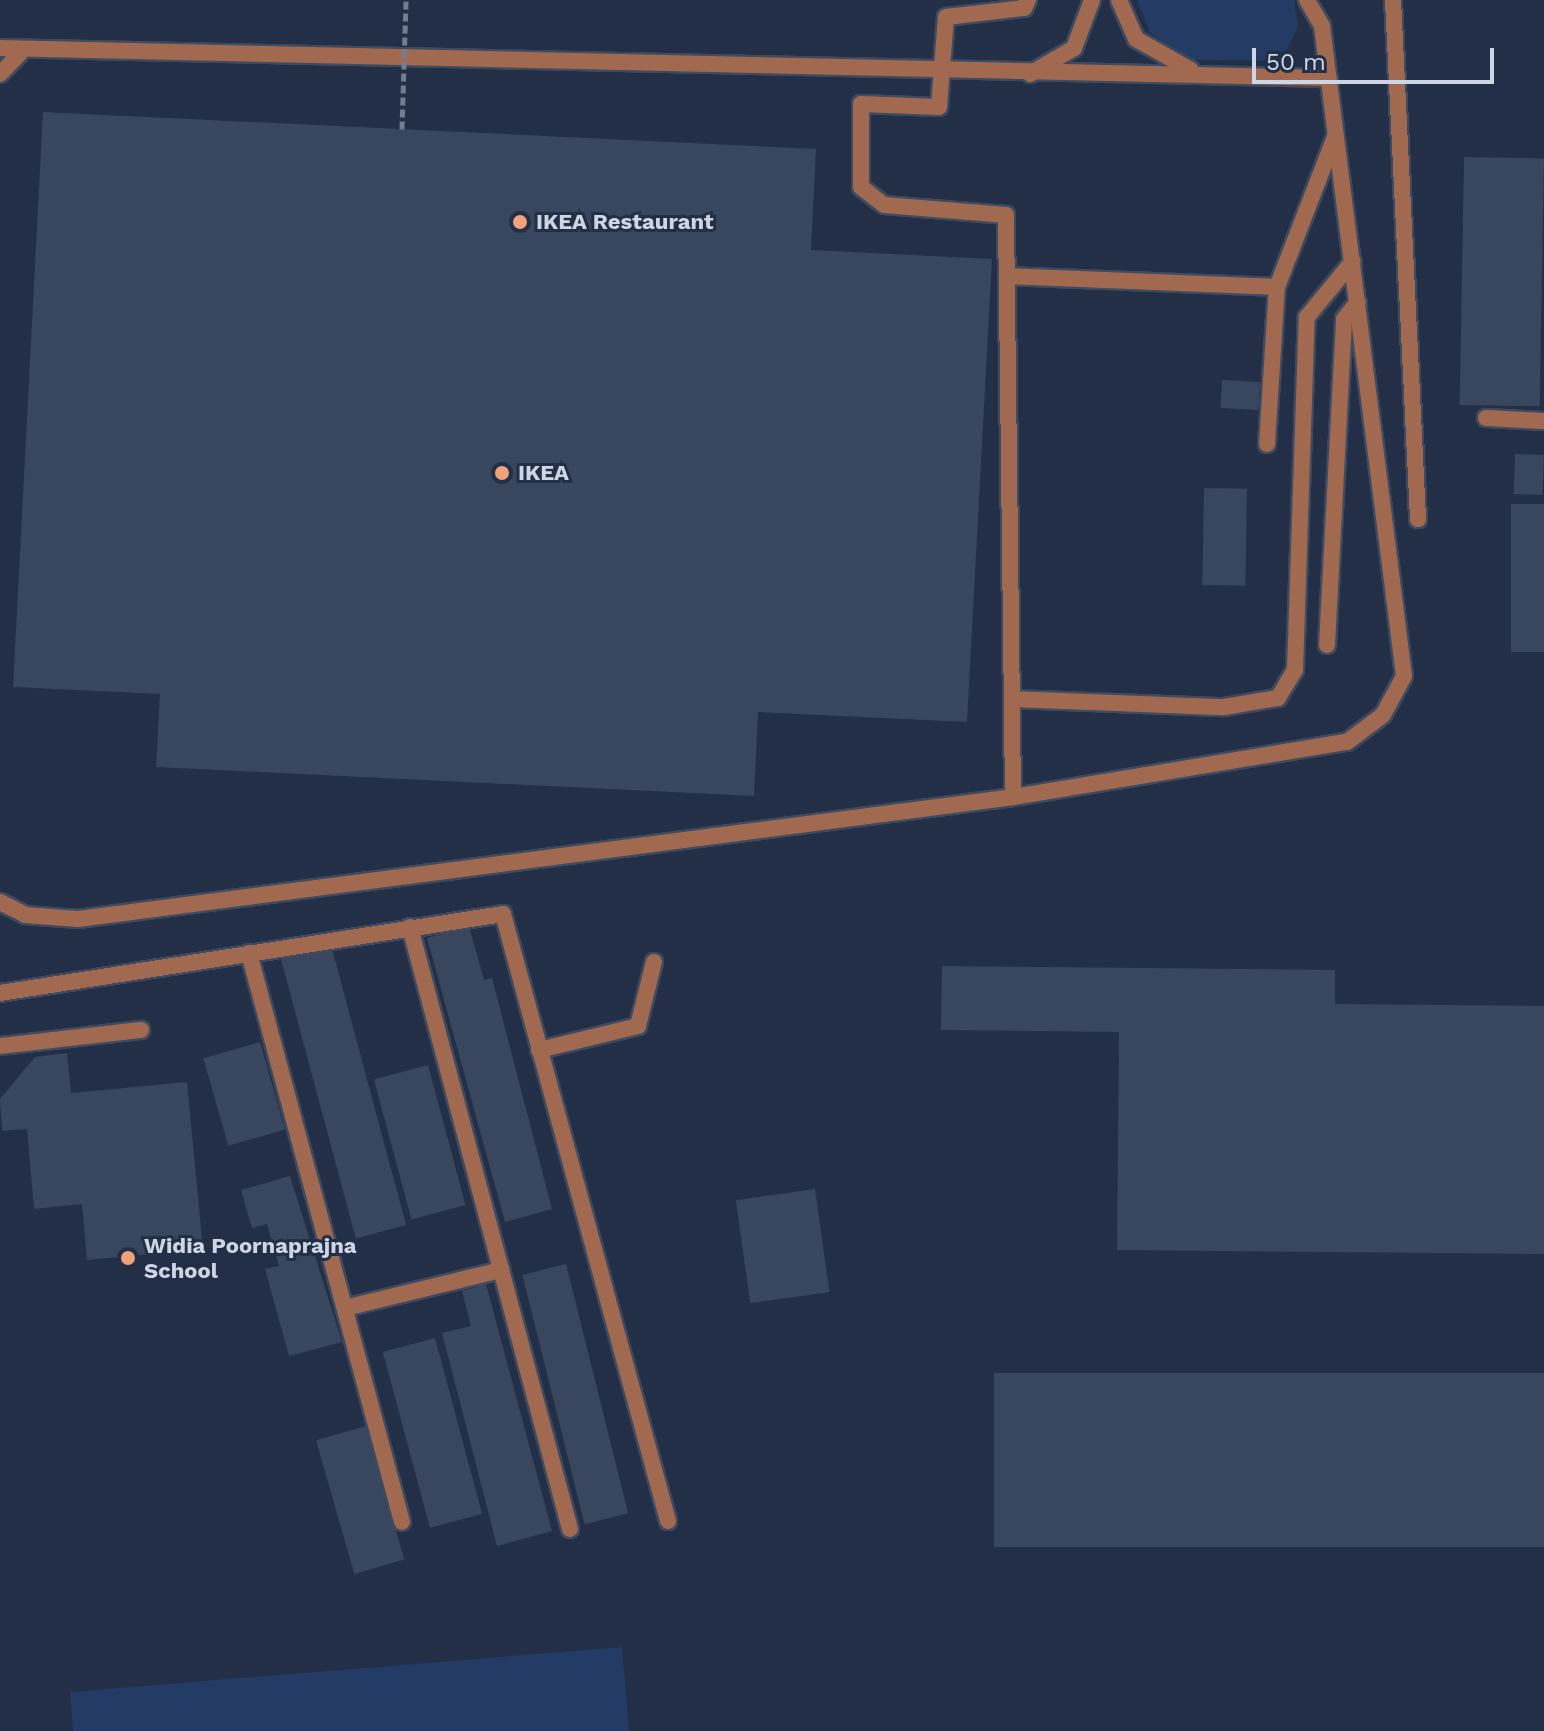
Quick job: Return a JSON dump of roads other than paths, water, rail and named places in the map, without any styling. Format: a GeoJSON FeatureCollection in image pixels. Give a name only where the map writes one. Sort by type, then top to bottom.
{"type":"FeatureCollection","features":[{"type":"Feature","properties":{"kind":"street"},"geometry":{"type":"LineString","coordinates":[[1013,797],[1006,215],[884,205],[861,187],[861,104],[939,107],[939,73],[946,17],[1024,8],[1028,0]]}},
{"type":"Feature","properties":{"kind":"street"},"geometry":{"type":"LineString","coordinates":[[1028,75],[1074,48],[1092,0]]}},
{"type":"Feature","properties":{"kind":"street"},"geometry":{"type":"LineString","coordinates":[[1119,0],[1136,39],[1171,65],[1220,78]]}},
{"type":"Feature","properties":{"kind":"street"},"geometry":{"type":"LineString","coordinates":[[0,902],[25,915],[78,919],[1013,797],[1347,742],[1383,715],[1404,676],[1322,26],[1307,0]]}},
{"type":"Feature","properties":{"kind":"street"},"geometry":{"type":"LineString","coordinates":[[1393,0],[1418,519]]}},
{"type":"Feature","properties":{"kind":"street"},"geometry":{"type":"LineString","coordinates":[[0,48],[19,54],[111,46],[939,73],[1329,78]]}},
{"type":"Feature","properties":{"kind":"street"},"geometry":{"type":"LineString","coordinates":[[0,74],[19,54]]}},
{"type":"Feature","properties":{"kind":"street"},"geometry":{"type":"LineString","coordinates":[[1267,444],[1277,287],[1336,133]]}},
{"type":"Feature","properties":{"kind":"street"},"geometry":{"type":"LineString","coordinates":[[1012,699],[1224,707],[1278,698],[1295,670],[1307,317],[1353,261]]}},
{"type":"Feature","properties":{"kind":"street"},"geometry":{"type":"LineString","coordinates":[[1007,276],[1277,287]]}},
{"type":"Feature","properties":{"kind":"street"},"geometry":{"type":"LineString","coordinates":[[1327,645],[1344,319],[1358,302]]}},
{"type":"Feature","properties":{"kind":"street"},"geometry":{"type":"LineString","coordinates":[[1486,418],[1544,421]]}},
{"type":"Feature","properties":{"kind":"street"},"geometry":{"type":"LineString","coordinates":[[0,993],[503,914],[668,1521]]}},
{"type":"Feature","properties":{"kind":"street"},"geometry":{"type":"LineString","coordinates":[[410,927],[570,1529]]}},
{"type":"Feature","properties":{"kind":"street"},"geometry":{"type":"LineString","coordinates":[[249,953],[402,1522]]}},
{"type":"Feature","properties":{"kind":"street"},"geometry":{"type":"LineString","coordinates":[[539,1050],[638,1026],[654,962]]}},
{"type":"Feature","properties":{"kind":"street"},"geometry":{"type":"LineString","coordinates":[[0,1046],[141,1030]]}},
{"type":"Feature","properties":{"kind":"street"},"geometry":{"type":"LineString","coordinates":[[345,1308],[501,1270]]}},
{"type":"Feature","properties":{"kind":"place","name":"IKEA Restaurant"},"geometry":{"type":"Point","coordinates":[520,222]}},
{"type":"Feature","properties":{"kind":"place","name":"IKEA"},"geometry":{"type":"Point","coordinates":[502,473]}},
{"type":"Feature","properties":{"kind":"place","name":"Widia Poornaprajna School"},"geometry":{"type":"Point","coordinates":[128,1258]}}]}
